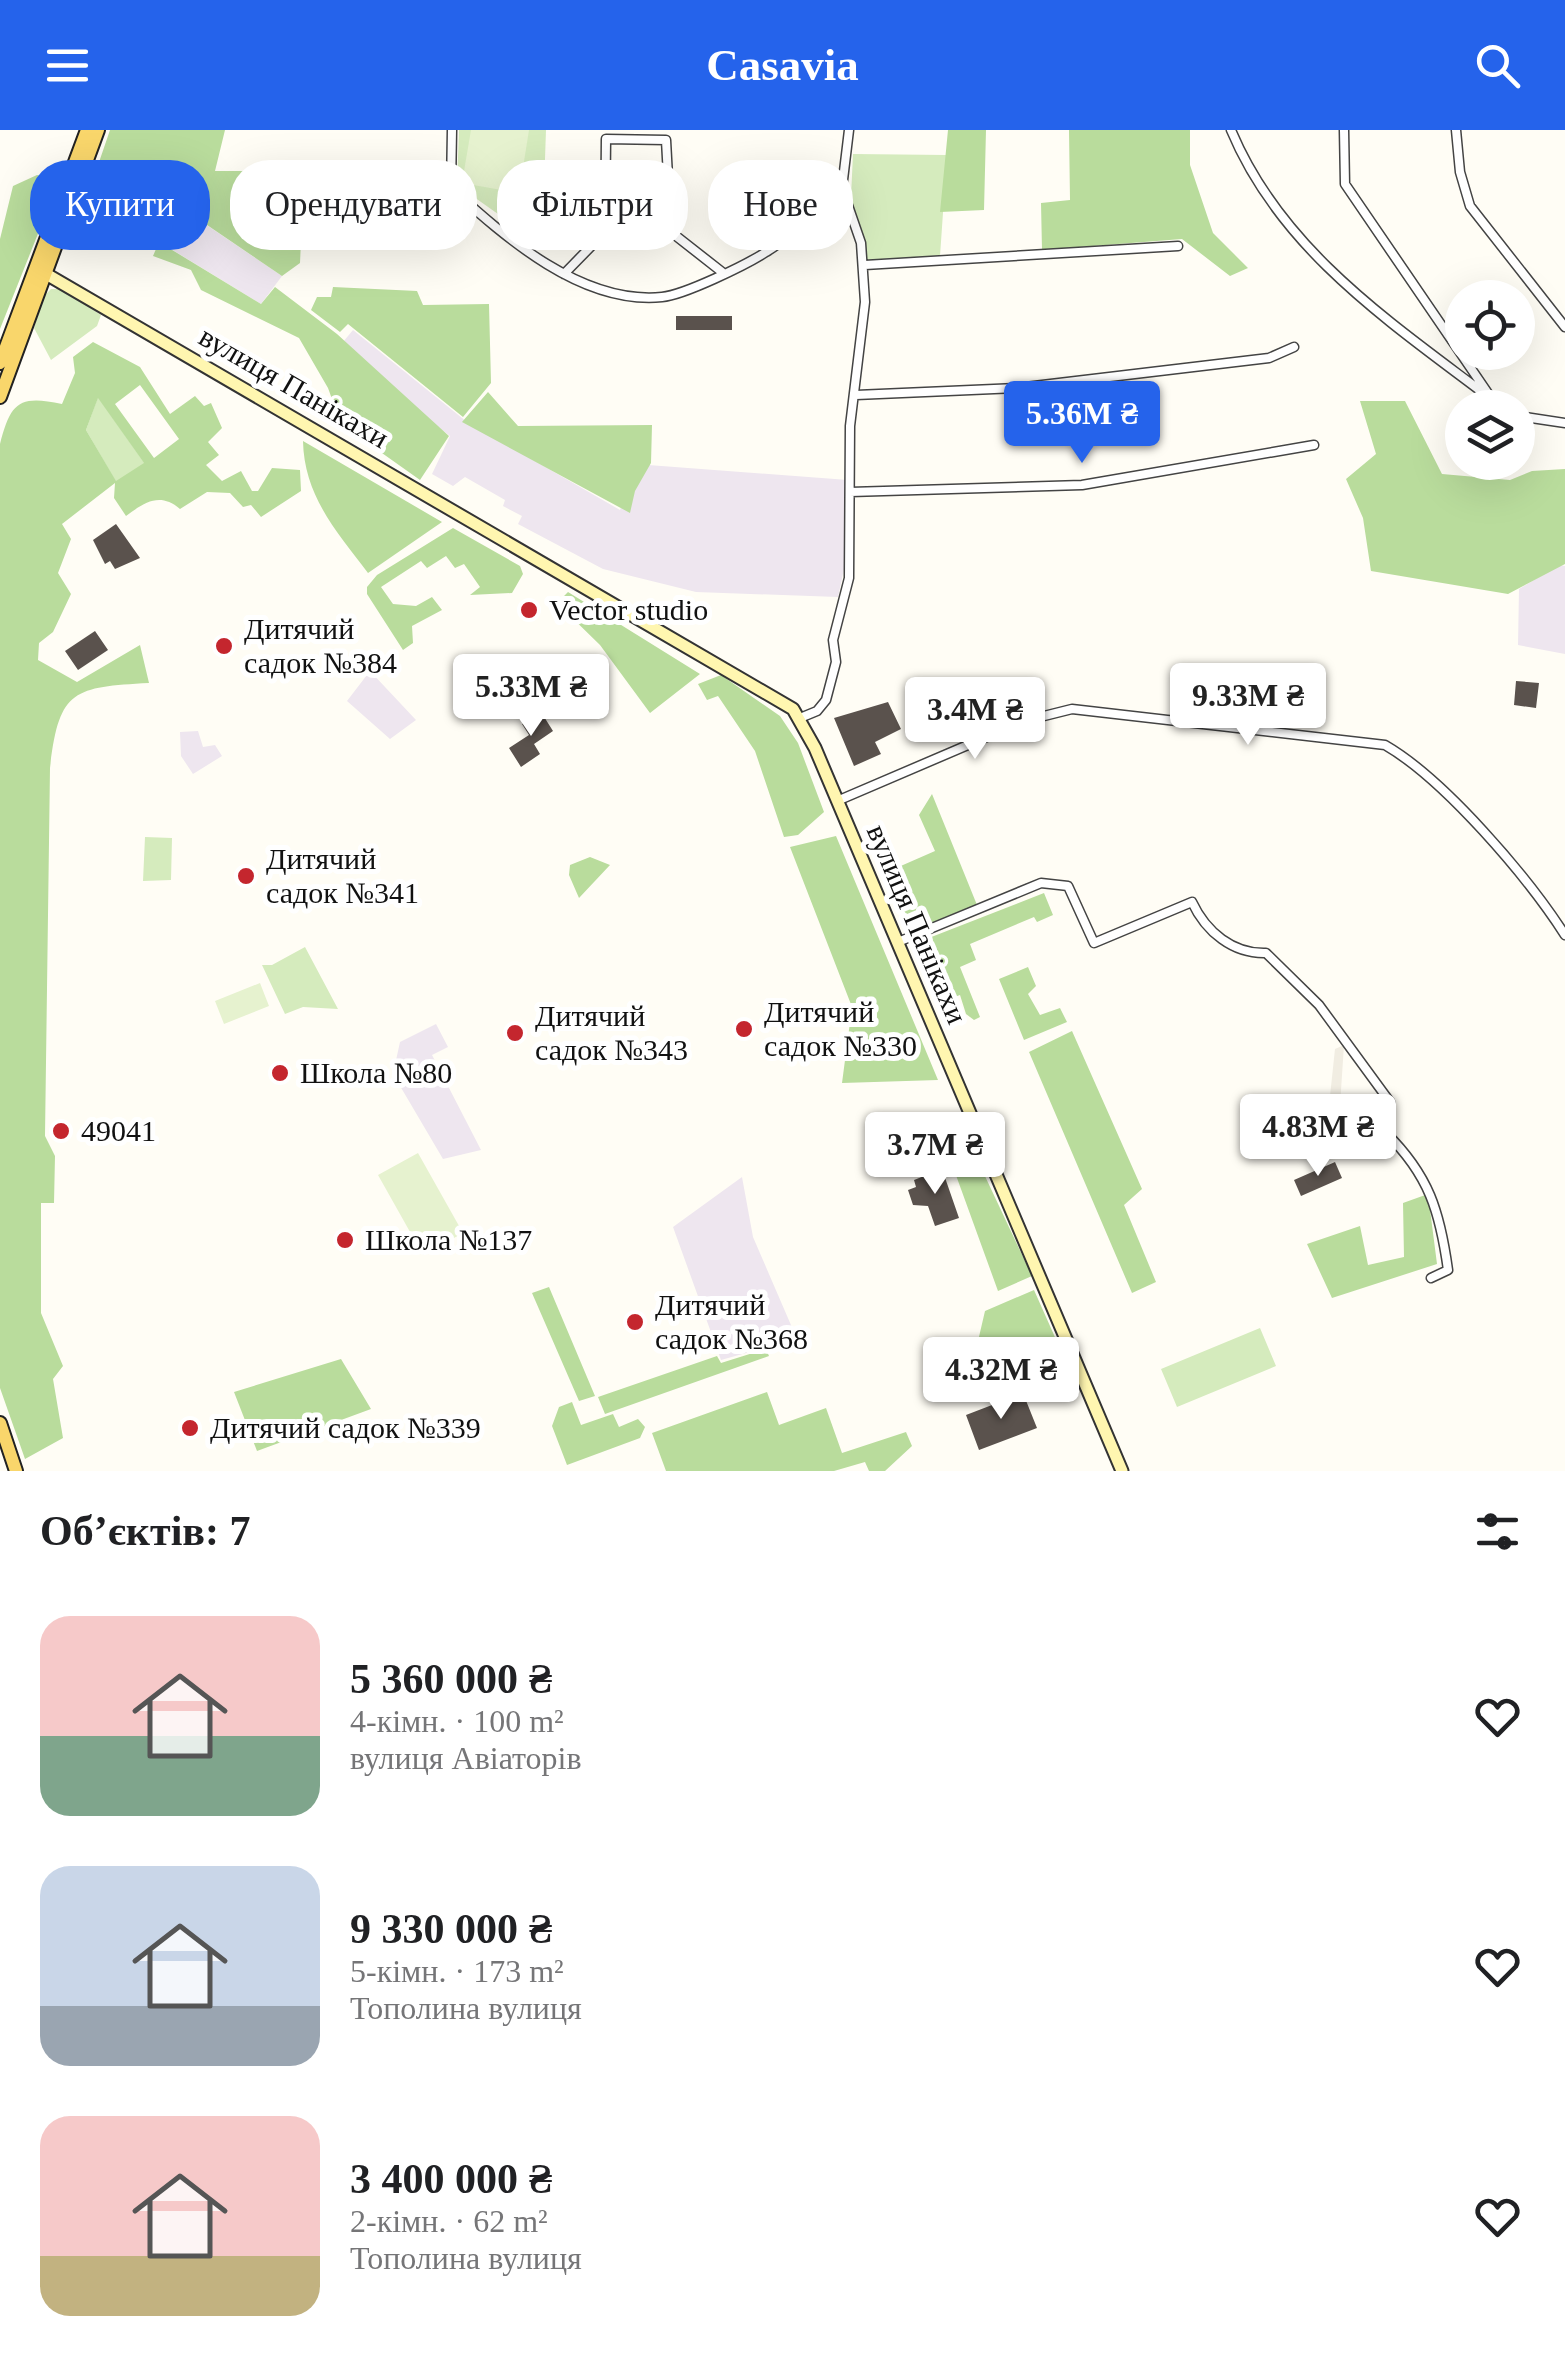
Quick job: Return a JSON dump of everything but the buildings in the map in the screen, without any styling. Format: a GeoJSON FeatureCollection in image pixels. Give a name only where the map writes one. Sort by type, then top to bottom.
{"type":"FeatureCollection","features":[{"type":"Feature","properties":{"kind":"main road"},"geometry":{"type":"LineString","coordinates":[[0,397],[87,130]]}},
{"type":"Feature","properties":{"kind":"main road"},"geometry":{"type":"LineString","coordinates":[[0,363],[98,130]]}},
{"type":"Feature","properties":{"kind":"main road"},"geometry":{"type":"LineString","coordinates":[[0,1423],[16,1471]]}},
{"type":"Feature","properties":{"kind":"street"},"geometry":{"type":"LineString","coordinates":[[452,130],[451,188],[486,220],[564,274],[614,296],[665,298],[769,250]]}},
{"type":"Feature","properties":{"kind":"street"},"geometry":{"type":"LineString","coordinates":[[845,160],[849,130]]}},
{"type":"Feature","properties":{"kind":"street"},"geometry":{"type":"LineString","coordinates":[[1231,130],[1246,168],[1271,204],[1357,298],[1479,390]]}},
{"type":"Feature","properties":{"kind":"street"},"geometry":{"type":"LineString","coordinates":[[1344,130],[1344,184],[1485,390]]}},
{"type":"Feature","properties":{"kind":"street"},"geometry":{"type":"LineString","coordinates":[[1456,130],[1460,172],[1470,206],[1565,327]]}},
{"type":"Feature","properties":{"kind":"street"},"geometry":{"type":"LineString","coordinates":[[606,160],[606,139],[666,140],[667,160]]}},
{"type":"Feature","properties":{"kind":"street"},"geometry":{"type":"LineString","coordinates":[[800,718],[823,707],[834,670],[834,640],[849,578],[850,426],[866,265],[853,223]]}},
{"type":"Feature","properties":{"kind":"street"},"geometry":{"type":"LineString","coordinates":[[688,245],[722,272]]}},
{"type":"Feature","properties":{"kind":"street"},"geometry":{"type":"LineString","coordinates":[[866,265],[1178,246]]}},
{"type":"Feature","properties":{"kind":"street"},"geometry":{"type":"LineString","coordinates":[[564,274],[587,250]]}},
{"type":"Feature","properties":{"kind":"street","name":"вулиця Панікахи"},"geometry":{"type":"LineString","coordinates":[[40,270],[767,691],[800,718],[1122,1471]]}},
{"type":"Feature","properties":{"kind":"street"},"geometry":{"type":"LineString","coordinates":[[856,395],[1017,388],[1269,358],[1294,347]]}},
{"type":"Feature","properties":{"kind":"street"},"geometry":{"type":"LineString","coordinates":[[1535,419],[1565,423]]}},
{"type":"Feature","properties":{"kind":"street"},"geometry":{"type":"LineString","coordinates":[[850,492],[1082,485],[1314,445]]}},
{"type":"Feature","properties":{"kind":"street"},"geometry":{"type":"LineString","coordinates":[[836,800],[1042,714],[1072,708],[1385,744],[1414,761],[1504,859],[1565,935]]}},
{"type":"Feature","properties":{"kind":"street"},"geometry":{"type":"LineString","coordinates":[[898,942],[1041,883],[1068,886],[1094,943],[1192,902],[1201,922],[1217,935],[1244,954],[1266,953],[1319,1004],[1390,1102],[1386,1133],[1430,1192],[1440,1216],[1448,1270],[1431,1278]]}},
{"type":"Feature","properties":{"kind":"shaded area"},"geometry":{"type":"Polygon","coordinates":[[[210,227],[230,241],[230,250],[243,250],[282,276],[261,304],[173,250],[210,250],[210,227]]]}},
{"type":"Feature","properties":{"kind":"shaded area"},"geometry":{"type":"Polygon","coordinates":[[[353,330],[467,422],[620,510],[635,464],[848,480],[844,569],[838,597],[696,592],[603,569],[518,524],[522,516],[503,506],[505,500],[465,477],[453,486],[432,474],[450,436],[338,348],[353,330]]]}},
{"type":"Feature","properties":{"kind":"shaded area"},"geometry":{"type":"Polygon","coordinates":[[[1559,565],[1565,566],[1565,654],[1518,645],[1519,589],[1559,565]]]}},
{"type":"Feature","properties":{"kind":"shaded area"},"geometry":{"type":"Polygon","coordinates":[[[370,671],[416,720],[390,739],[347,701],[370,671]]]}},
{"type":"Feature","properties":{"kind":"shaded area"},"geometry":{"type":"Polygon","coordinates":[[[198,731],[203,747],[215,745],[222,756],[193,774],[181,756],[180,732],[198,731]]]}},
{"type":"Feature","properties":{"kind":"shaded area"},"geometry":{"type":"Polygon","coordinates":[[[436,1024],[448,1047],[432,1055],[481,1150],[443,1159],[393,1074],[400,1042],[436,1024]]]}},
{"type":"Feature","properties":{"kind":"shaded area"},"geometry":{"type":"Polygon","coordinates":[[[1344,1045],[1338,1136],[1323,1143],[1319,1136],[1328,1131],[1331,1104],[1309,1101],[1309,1094],[1330,1096],[1335,1049],[1344,1045]]]}},
{"type":"Feature","properties":{"kind":"shaded area"},"geometry":{"type":"Polygon","coordinates":[[[742,1177],[753,1237],[797,1339],[721,1360],[673,1227],[742,1177]]]}},
{"type":"Feature","properties":{"kind":"green space"},"geometry":{"type":"Polygon","coordinates":[[[110,130],[225,130],[215,171],[230,171],[230,241],[210,227],[210,160],[100,160],[110,130]]]}},
{"type":"Feature","properties":{"kind":"green space"},"geometry":{"type":"Polygon","coordinates":[[[459,130],[546,130],[545,160],[497,160],[497,213],[477,199],[477,160],[458,160],[459,130]]]}},
{"type":"Feature","properties":{"kind":"green space"},"geometry":{"type":"Polygon","coordinates":[[[471,130],[529,130],[524,160],[497,160],[497,189],[477,186],[477,160],[466,160],[471,130]]]}},
{"type":"Feature","properties":{"kind":"green space"},"geometry":{"type":"Polygon","coordinates":[[[948,130],[986,130],[984,210],[940,212],[948,130]]]}},
{"type":"Feature","properties":{"kind":"green space"},"geometry":{"type":"Polygon","coordinates":[[[1069,130],[1190,130],[1190,165],[1213,233],[1248,268],[1230,276],[1182,239],[1042,250],[1041,203],[1070,200],[1069,130]]]}},
{"type":"Feature","properties":{"kind":"green space"},"geometry":{"type":"Polygon","coordinates":[[[853,154],[947,155],[940,256],[868,262],[853,205],[853,154]]]}},
{"type":"Feature","properties":{"kind":"green space"},"geometry":{"type":"Polygon","coordinates":[[[30,178],[31,250],[0,329],[0,239],[13,186],[30,178]]]}},
{"type":"Feature","properties":{"kind":"green space"},"geometry":{"type":"Polygon","coordinates":[[[156,250],[172,250],[261,304],[275,287],[337,334],[449,436],[420,480],[341,424],[328,388],[299,338],[201,290],[191,270],[153,256],[156,250]]]}},
{"type":"Feature","properties":{"kind":"green space"},"geometry":{"type":"Polygon","coordinates":[[[244,250],[301,250],[300,263],[282,276],[244,250]]]}},
{"type":"Feature","properties":{"kind":"green space"},"geometry":{"type":"Polygon","coordinates":[[[333,287],[417,291],[423,305],[489,304],[491,383],[463,417],[348,324],[340,332],[311,310],[317,297],[331,297],[333,287]]]}},
{"type":"Feature","properties":{"kind":"green space"},"geometry":{"type":"Polygon","coordinates":[[[51,289],[61,289],[101,315],[97,326],[51,360],[34,328],[44,296],[51,289]]]}},
{"type":"Feature","properties":{"kind":"green space"},"geometry":{"type":"Polygon","coordinates":[[[93,342],[140,367],[170,414],[195,396],[204,406],[211,403],[222,428],[208,442],[219,455],[206,465],[222,481],[241,471],[252,491],[258,491],[272,468],[300,470],[301,491],[261,517],[251,505],[243,507],[230,493],[207,492],[180,509],[159,500],[126,516],[114,498],[115,483],[62,524],[71,539],[58,573],[71,594],[53,632],[39,643],[38,660],[77,682],[140,645],[149,683],[103,687],[74,698],[65,708],[54,742],[50,768],[45,1136],[55,1156],[54,1203],[41,1203],[41,1313],[63,1366],[53,1379],[63,1438],[25,1459],[0,1388],[0,444],[8,419],[19,405],[36,401],[62,404],[75,373],[73,357],[93,342]],[[140,385],[115,404],[154,458],[179,439],[140,385]],[[98,398],[86,430],[116,481],[144,463],[98,398]]]}},
{"type":"Feature","properties":{"kind":"green space"},"geometry":{"type":"Polygon","coordinates":[[[488,392],[518,426],[652,425],[651,463],[635,491],[630,513],[462,422],[488,392]]]}},
{"type":"Feature","properties":{"kind":"green space"},"geometry":{"type":"Polygon","coordinates":[[[98,397],[145,464],[116,482],[86,430],[98,397]]]}},
{"type":"Feature","properties":{"kind":"green space"},"geometry":{"type":"Polygon","coordinates":[[[1360,401],[1405,401],[1445,480],[1535,480],[1535,471],[1565,469],[1565,564],[1508,594],[1371,571],[1363,518],[1346,479],[1376,454],[1360,401]]]}},
{"type":"Feature","properties":{"kind":"green space"},"geometry":{"type":"Polygon","coordinates":[[[303,441],[442,522],[368,573],[316,496],[303,441]]]}},
{"type":"Feature","properties":{"kind":"green space"},"geometry":{"type":"Polygon","coordinates":[[[453,528],[520,566],[523,574],[512,593],[470,595],[480,587],[464,564],[455,568],[446,556],[427,568],[421,561],[381,587],[393,604],[416,606],[432,597],[442,610],[412,626],[413,643],[403,650],[367,594],[367,587],[377,575],[453,528]]]}},
{"type":"Feature","properties":{"kind":"green space"},"geometry":{"type":"Polygon","coordinates":[[[568,592],[700,674],[650,713],[600,645],[557,603],[568,592]]]}},
{"type":"Feature","properties":{"kind":"green space"},"geometry":{"type":"Polygon","coordinates":[[[721,675],[780,716],[798,743],[824,812],[798,835],[784,837],[755,751],[718,696],[707,700],[698,684],[721,675]]]}},
{"type":"Feature","properties":{"kind":"green space"},"geometry":{"type":"Polygon","coordinates":[[[932,794],[977,905],[914,933],[887,872],[935,851],[919,815],[932,794]]]}},
{"type":"Feature","properties":{"kind":"green space"},"geometry":{"type":"Polygon","coordinates":[[[836,836],[938,1080],[842,1083],[852,1007],[790,847],[836,836]]]}},
{"type":"Feature","properties":{"kind":"green space"},"geometry":{"type":"Polygon","coordinates":[[[145,837],[172,838],[171,880],[143,881],[145,837]]]}},
{"type":"Feature","properties":{"kind":"green space"},"geometry":{"type":"Polygon","coordinates":[[[590,857],[610,865],[579,898],[569,875],[570,865],[590,857]]]}},
{"type":"Feature","properties":{"kind":"green space"},"geometry":{"type":"Polygon","coordinates":[[[1044,893],[1053,915],[1037,922],[1034,917],[970,944],[976,960],[960,967],[980,1017],[974,1020],[966,1014],[960,995],[941,1002],[916,943],[1044,893]]]}},
{"type":"Feature","properties":{"kind":"green space"},"geometry":{"type":"Polygon","coordinates":[[[305,947],[338,1009],[303,1007],[285,1014],[262,965],[272,965],[305,947]]]}},
{"type":"Feature","properties":{"kind":"green space"},"geometry":{"type":"Polygon","coordinates":[[[1028,967],[1036,986],[1028,994],[1040,1015],[1060,1008],[1067,1022],[1024,1040],[999,979],[1028,967]]]}},
{"type":"Feature","properties":{"kind":"green space"},"geometry":{"type":"Polygon","coordinates":[[[260,983],[269,1006],[224,1024],[215,1001],[260,983]]]}},
{"type":"Feature","properties":{"kind":"green space"},"geometry":{"type":"Polygon","coordinates":[[[1072,1031],[1142,1189],[1124,1205],[1156,1282],[1132,1293],[1029,1052],[1072,1031]]]}},
{"type":"Feature","properties":{"kind":"green space"},"geometry":{"type":"Polygon","coordinates":[[[418,1153],[463,1233],[423,1255],[378,1175],[418,1153]]]}},
{"type":"Feature","properties":{"kind":"green space"},"geometry":{"type":"Polygon","coordinates":[[[976,1157],[1032,1276],[998,1291],[953,1167],[976,1157]]]}},
{"type":"Feature","properties":{"kind":"green space"},"geometry":{"type":"Polygon","coordinates":[[[1428,1194],[1437,1264],[1332,1298],[1307,1244],[1360,1226],[1368,1265],[1404,1257],[1403,1203],[1428,1194]]]}},
{"type":"Feature","properties":{"kind":"green space"},"geometry":{"type":"Polygon","coordinates":[[[549,1287],[595,1396],[579,1401],[532,1293],[549,1287]]]}},
{"type":"Feature","properties":{"kind":"green space"},"geometry":{"type":"Polygon","coordinates":[[[1034,1290],[1066,1362],[1014,1382],[1009,1373],[994,1379],[997,1388],[964,1401],[985,1311],[1034,1290]]]}},
{"type":"Feature","properties":{"kind":"green space"},"geometry":{"type":"Polygon","coordinates":[[[1260,1328],[1276,1366],[1177,1407],[1161,1369],[1260,1328]]]}},
{"type":"Feature","properties":{"kind":"green space"},"geometry":{"type":"Polygon","coordinates":[[[766,1349],[769,1356],[605,1414],[598,1397],[717,1356],[721,1363],[766,1349]]]}},
{"type":"Feature","properties":{"kind":"green space"},"geometry":{"type":"Polygon","coordinates":[[[341,1359],[371,1409],[257,1451],[234,1392],[341,1359]]]}},
{"type":"Feature","properties":{"kind":"green space"},"geometry":{"type":"Polygon","coordinates":[[[767,1392],[779,1425],[826,1408],[842,1453],[906,1432],[912,1446],[885,1471],[869,1471],[865,1462],[834,1471],[666,1471],[652,1433],[767,1392]]]}},
{"type":"Feature","properties":{"kind":"green space"},"geometry":{"type":"Polygon","coordinates":[[[572,1402],[581,1425],[613,1414],[619,1427],[638,1419],[645,1427],[640,1438],[567,1465],[552,1426],[559,1407],[572,1402]]]}},
{"type":"Feature","properties":{"kind":"place","name":"Vector studio"},"geometry":{"type":"Point","coordinates":[529,610]}},
{"type":"Feature","properties":{"kind":"place","name":"Дитячий садок №384"},"geometry":{"type":"Point","coordinates":[224,646]}},
{"type":"Feature","properties":{"kind":"place","name":"Дитячий садок №341"},"geometry":{"type":"Point","coordinates":[246,876]}},
{"type":"Feature","properties":{"kind":"place","name":"Дитячий садок №330"},"geometry":{"type":"Point","coordinates":[744,1029]}},
{"type":"Feature","properties":{"kind":"place","name":"Дитячий садок №343"},"geometry":{"type":"Point","coordinates":[515,1033]}},
{"type":"Feature","properties":{"kind":"place","name":"Школа №80"},"geometry":{"type":"Point","coordinates":[280,1073]}},
{"type":"Feature","properties":{"kind":"place","name":"49041"},"geometry":{"type":"Point","coordinates":[61,1131]}},
{"type":"Feature","properties":{"kind":"place","name":"Школа №137"},"geometry":{"type":"Point","coordinates":[345,1240]}},
{"type":"Feature","properties":{"kind":"place","name":"Дитячий садок №368"},"geometry":{"type":"Point","coordinates":[635,1322]}},
{"type":"Feature","properties":{"kind":"place","name":"Дитячий садок №339"},"geometry":{"type":"Point","coordinates":[190,1428]}}]}
